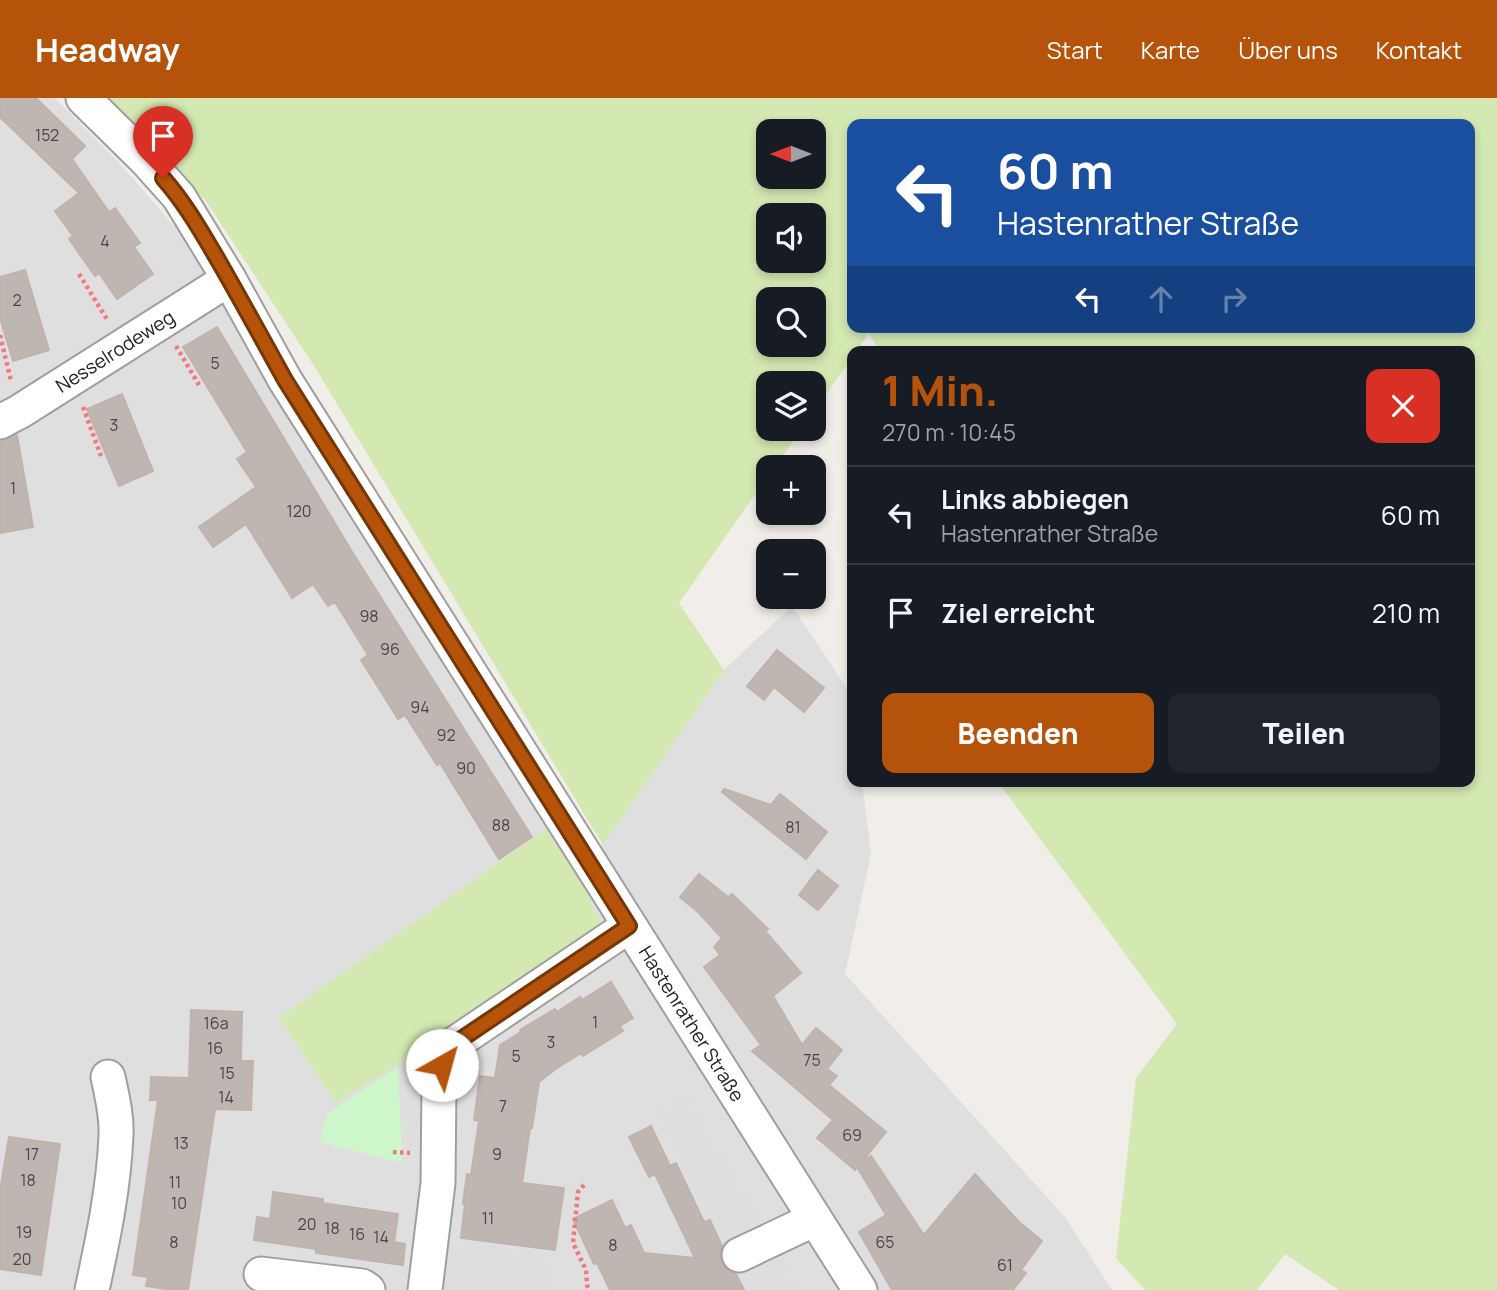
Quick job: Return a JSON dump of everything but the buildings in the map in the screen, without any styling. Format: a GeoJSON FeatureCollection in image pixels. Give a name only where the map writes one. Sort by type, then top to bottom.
{"type":"FeatureCollection","features":[{"type":"Feature","properties":{"kind":"street","name":"Hastenrather Straße"},"geometry":{"type":"LineString","coordinates":[[83,98],[179,197],[229,279],[285,380],[860,1290]]}},
{"type":"Feature","properties":{"kind":"street","name":"Nesselrodeweg"},"geometry":{"type":"LineString","coordinates":[[9,417],[229,279]]}},
{"type":"Feature","properties":{"kind":"street"},"geometry":{"type":"LineString","coordinates":[[425,1290],[438,1183],[439,1084],[442,1065],[448,1054],[454,1044],[629,926]]}},
{"type":"Feature","properties":{"kind":"street"},"geometry":{"type":"LineString","coordinates":[[92,1290],[105,1230],[116,1134],[108,1077]]}},
{"type":"Feature","properties":{"kind":"street"},"geometry":{"type":"LineString","coordinates":[[739,1255],[815,1219]]}},
{"type":"Feature","properties":{"kind":"street"},"geometry":{"type":"LineString","coordinates":[[261,1274],[362,1286],[368,1290]]}},
{"type":"Feature","properties":{"kind":"path"},"geometry":{"type":"LineString","coordinates":[[79,274],[124,345]]}},
{"type":"Feature","properties":{"kind":"path"},"geometry":{"type":"LineString","coordinates":[[162,321],[199,385]]}},
{"type":"Feature","properties":{"kind":"path"},"geometry":{"type":"LineString","coordinates":[[0,335],[9,417]]}},
{"type":"Feature","properties":{"kind":"path"},"geometry":{"type":"LineString","coordinates":[[72,378],[101,456]]}},
{"type":"Feature","properties":{"kind":"path"},"geometry":{"type":"LineString","coordinates":[[584,1185],[578,1192],[573,1243],[586,1270],[589,1290]]}},
{"type":"Feature","properties":{"kind":"shaded area"},"geometry":{"type":"Polygon","coordinates":[[[0,98],[55,98],[123,167],[183,236],[580,877],[724,670],[789,609],[794,609],[847,688],[847,787],[863,787],[871,854],[845,974],[1065,1217],[1112,1290],[0,1290],[0,98]]]}},
{"type":"Feature","properties":{"kind":"shaded area"},"geometry":{"type":"Polygon","coordinates":[[[405,1062],[428,1062],[429,1144],[406,1144],[405,1062]]]}},
{"type":"Feature","properties":{"kind":"shaded area"},"geometry":{"type":"Polygon","coordinates":[[[687,1094],[763,1223],[745,1232],[762,1266],[782,1257],[796,1286],[788,1290],[747,1290],[657,1111],[687,1094]]]}},
{"type":"Feature","properties":{"kind":"shaded area"},"geometry":{"type":"Polygon","coordinates":[[[450,1240],[552,1255],[547,1290],[442,1290],[450,1240]]]}},
{"type":"Feature","properties":{"kind":"green space"},"geometry":{"type":"Polygon","coordinates":[[[104,98],[1497,98],[1497,1290],[1339,1290],[1285,1254],[1257,1290],[1145,1290],[1116,1258],[1136,1078],[1177,1024],[1002,787],[1475,787],[1475,346],[877,346],[869,333],[860,346],[847,346],[847,364],[826,395],[826,371],[756,371],[756,441],[793,441],[784,455],[756,455],[756,493],[679,603],[724,670],[603,845],[316,369],[206,201],[104,98]]]}},
{"type":"Feature","properties":{"kind":"green space"},"geometry":{"type":"Polygon","coordinates":[[[546,829],[586,889],[604,933],[436,1061],[402,1062],[336,1103],[279,1018],[546,829]]]}},
{"type":"Feature","properties":{"kind":"green space"},"geometry":{"type":"Polygon","coordinates":[[[398,1067],[402,1163],[320,1142],[327,1114],[398,1067]]]}},
{"type":"Feature","properties":{"kind":"route"},"geometry":{"type":"LineString","coordinates":[[163,178],[179,197],[199,229],[285,380],[629,926],[454,1044],[442,1065]]}}]}
